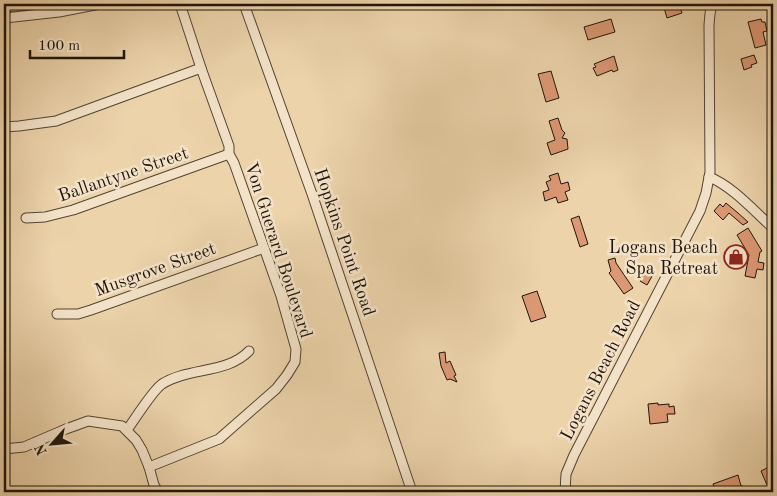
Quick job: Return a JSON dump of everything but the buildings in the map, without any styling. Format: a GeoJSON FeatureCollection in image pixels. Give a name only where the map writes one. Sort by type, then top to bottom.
{"type":"FeatureCollection","features":[{"type":"Feature","properties":{"kind":"street"},"geometry":{"type":"LineString","coordinates":[[4,7],[42,4]]}},
{"type":"Feature","properties":{"kind":"street"},"geometry":{"type":"LineString","coordinates":[[5,18],[59,12],[100,4]]}},
{"type":"Feature","properties":{"kind":"street","name":"Von Guerard Boulevard"},"geometry":{"type":"LineString","coordinates":[[149,467],[218,439],[276,389],[295,362],[296,350],[281,296],[234,163],[229,154],[229,146],[200,68],[180,4]]}},
{"type":"Feature","properties":{"kind":"street","name":"Hopkins Point Road"},"geometry":{"type":"LineString","coordinates":[[244,4],[315,203],[412,492]]}},
{"type":"Feature","properties":{"kind":"street","name":"Logans Beach Road"},"geometry":{"type":"LineString","coordinates":[[565,492],[566,474],[574,455],[700,211],[706,193],[709,177],[709,25],[712,4]]}},
{"type":"Feature","properties":{"kind":"street"},"geometry":{"type":"LineString","coordinates":[[4,127],[56,121],[200,68]]}},
{"type":"Feature","properties":{"kind":"street","name":"Ballantyne Street"},"geometry":{"type":"LineString","coordinates":[[26,218],[45,217],[73,210],[229,154]]}},
{"type":"Feature","properties":{"kind":"street"},"geometry":{"type":"LineString","coordinates":[[709,177],[727,186],[773,228]]}},
{"type":"Feature","properties":{"kind":"street","name":"Musgrove Street"},"geometry":{"type":"LineString","coordinates":[[57,314],[78,314],[91,310],[264,248]]}},
{"type":"Feature","properties":{"kind":"street"},"geometry":{"type":"LineString","coordinates":[[127,430],[161,385],[189,372],[223,366],[244,356],[249,351]]}},
{"type":"Feature","properties":{"kind":"street"},"geometry":{"type":"LineString","coordinates":[[4,449],[24,447],[88,421],[122,426],[139,445],[158,492]]}},
{"type":"Feature","properties":{"kind":"place","name":"Logans Beach Spa Retreat"},"geometry":{"type":"Point","coordinates":[736,257]}}]}
